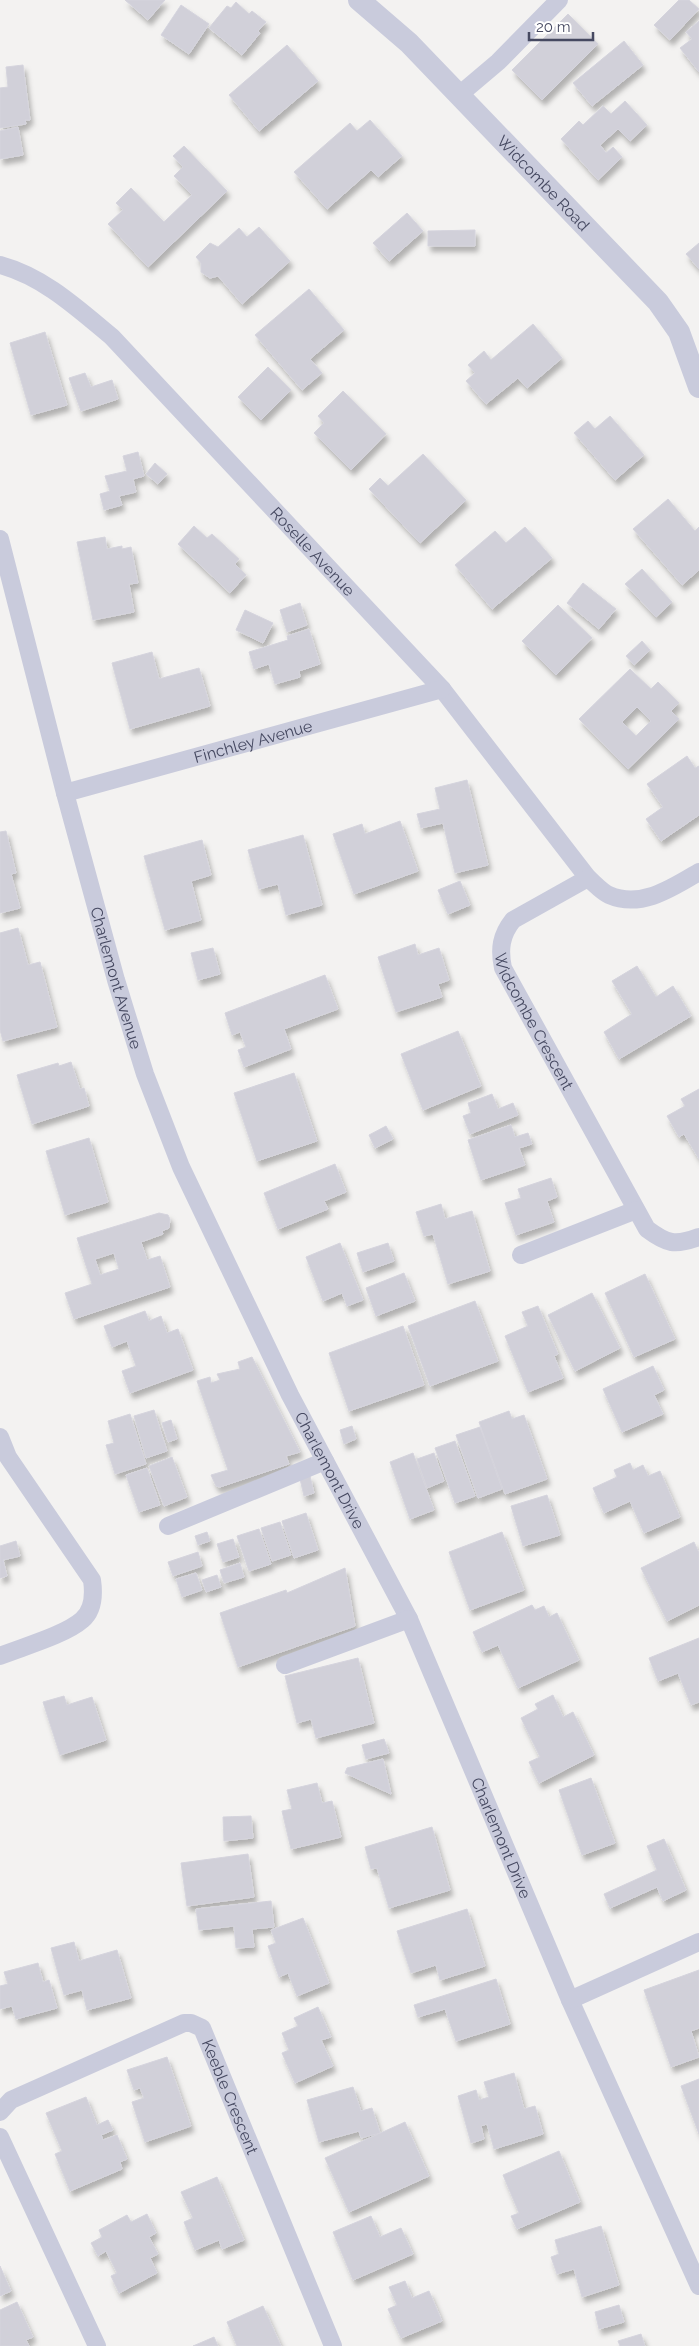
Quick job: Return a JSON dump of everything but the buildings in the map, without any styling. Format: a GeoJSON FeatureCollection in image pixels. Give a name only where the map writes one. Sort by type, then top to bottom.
{"type":"FeatureCollection","features":[{"type":"Feature","properties":{"kind":"street","name":"Widcombe Road"},"geometry":{"type":"LineString","coordinates":[[359,0],[409,43],[658,302],[679,332],[699,387]]}},
{"type":"Feature","properties":{"kind":"street"},"geometry":{"type":"LineString","coordinates":[[459,95],[498,62],[559,0]]}},
{"type":"Feature","properties":{"kind":"street","name":"Roselle Avenue"},"geometry":{"type":"LineString","coordinates":[[0,265],[20,270],[60,294],[112,337],[442,689],[588,878]]}},
{"type":"Feature","properties":{"kind":"street","name":"Charlemont Avenue"},"geometry":{"type":"LineString","coordinates":[[0,540],[65,793],[145,1074],[181,1167],[290,1395]]}},
{"type":"Feature","properties":{"kind":"street","name":"Finchley Avenue"},"geometry":{"type":"LineString","coordinates":[[65,793],[442,689]]}},
{"type":"Feature","properties":{"kind":"street"},"geometry":{"type":"LineString","coordinates":[[588,878],[608,895],[629,900],[648,898],[697,878]]}},
{"type":"Feature","properties":{"kind":"street","name":"Widcombe Crescent"},"geometry":{"type":"LineString","coordinates":[[588,878],[513,920],[505,930],[500,955],[503,968],[647,1229],[663,1241],[681,1244],[699,1237]]}},
{"type":"Feature","properties":{"kind":"street"},"geometry":{"type":"LineString","coordinates":[[521,1255],[636,1210]]}},
{"type":"Feature","properties":{"kind":"street","name":"Charlemont Drive"},"geometry":{"type":"LineString","coordinates":[[290,1395],[410,1619],[570,2000],[699,2286]]}},
{"type":"Feature","properties":{"kind":"street"},"geometry":{"type":"LineString","coordinates":[[0,1438],[8,1457],[92,1580],[94,1595],[91,1608],[83,1620],[63,1631],[0,1656]]}},
{"type":"Feature","properties":{"kind":"street"},"geometry":{"type":"LineString","coordinates":[[168,1526],[325,1461]]}},
{"type":"Feature","properties":{"kind":"street"},"geometry":{"type":"LineString","coordinates":[[286,1665],[410,1619]]}},
{"type":"Feature","properties":{"kind":"street"},"geometry":{"type":"LineString","coordinates":[[570,2000],[699,1942]]}},
{"type":"Feature","properties":{"kind":"street","name":"Keeble Crescent"},"geometry":{"type":"LineString","coordinates":[[0,2112],[11,2100],[184,2023],[191,2023],[202,2028],[333,2346]]}},
{"type":"Feature","properties":{"kind":"street"},"geometry":{"type":"LineString","coordinates":[[0,2137],[97,2346]]}}]}
